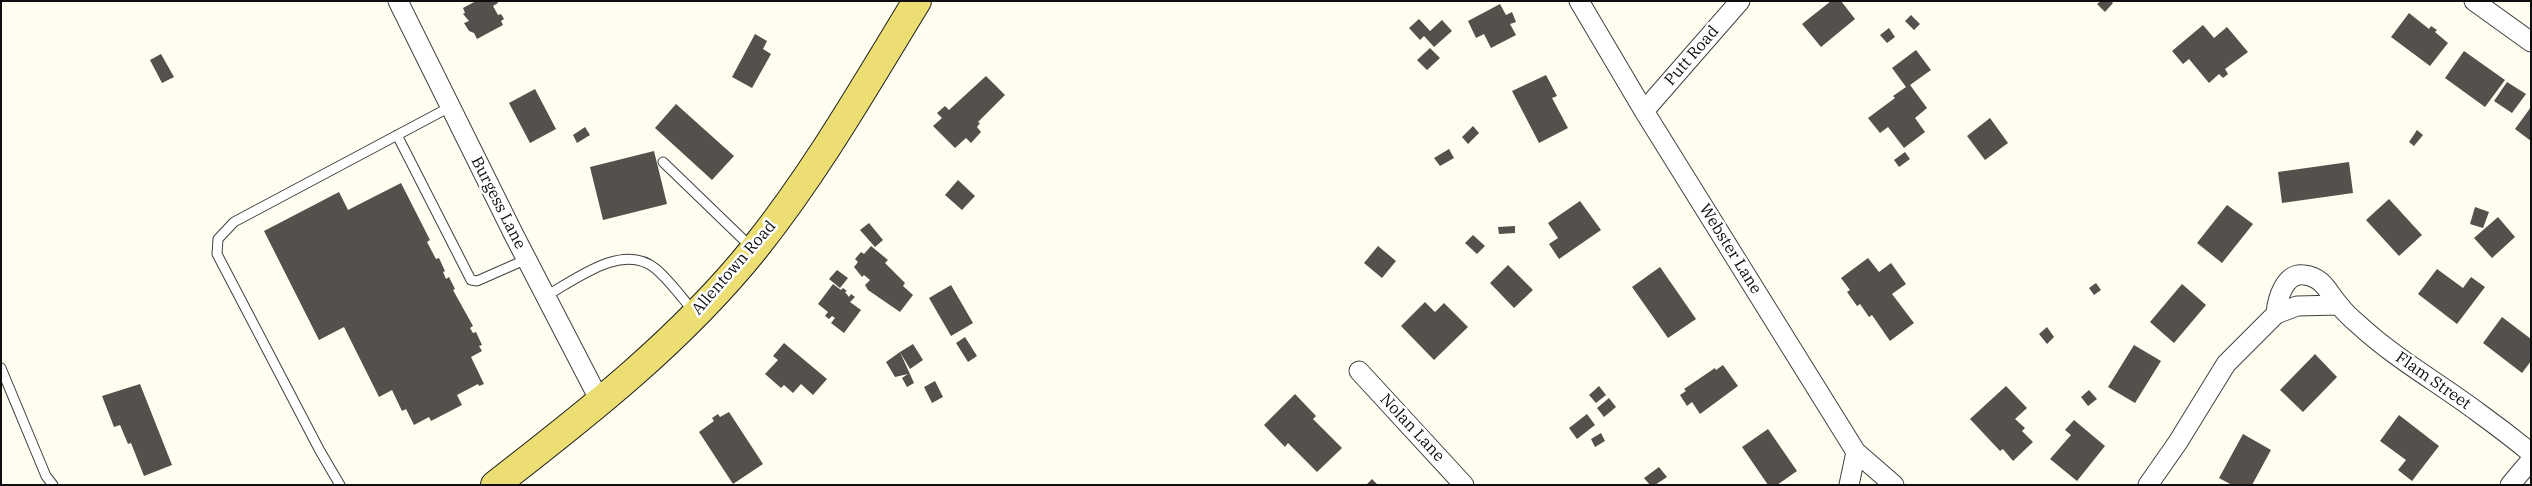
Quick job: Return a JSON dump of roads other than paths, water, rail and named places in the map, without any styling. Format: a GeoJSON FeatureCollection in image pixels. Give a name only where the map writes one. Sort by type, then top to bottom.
{"type":"FeatureCollection","features":[{"type":"Feature","properties":{"kind":"main road","name":"Allentown Road"},"geometry":{"type":"LineString","coordinates":[[495,485],[601,403],[695,313],[754,249],[842,127],[917,1]]}},
{"type":"Feature","properties":{"kind":"street","name":"Burgess Lane"},"geometry":{"type":"LineString","coordinates":[[398,1],[526,259],[601,403]]}},
{"type":"Feature","properties":{"kind":"street","name":"Webster Lane"},"geometry":{"type":"LineString","coordinates":[[1579,1],[1644,111],[1856,452],[1894,485]]}},
{"type":"Feature","properties":{"kind":"street","name":"Putt Road"},"geometry":{"type":"LineString","coordinates":[[1644,111],[1740,1]]}},
{"type":"Feature","properties":{"kind":"street"},"geometry":{"type":"LineString","coordinates":[[2474,1],[2531,42]]}},
{"type":"Feature","properties":{"kind":"street","name":"Flam Street"},"geometry":{"type":"LineString","coordinates":[[2276,314],[2277,304],[2288,281],[2301,274],[2313,276],[2323,282],[2339,305],[2390,351],[2479,412],[2531,453]]}},
{"type":"Feature","properties":{"kind":"street"},"geometry":{"type":"LineString","coordinates":[[2148,485],[2178,442],[2226,364],[2276,314],[2297,306],[2339,305]]}},
{"type":"Feature","properties":{"kind":"street","name":"Nolan Lane"},"geometry":{"type":"LineString","coordinates":[[1359,371],[1464,485]]}},
{"type":"Feature","properties":{"kind":"street"},"geometry":{"type":"LineString","coordinates":[[1849,485],[1856,452]]}},
{"type":"Feature","properties":{"kind":"street"},"geometry":{"type":"LineString","coordinates":[[2510,485],[2531,460]]}},
{"type":"Feature","properties":{"kind":"lane"},"geometry":{"type":"LineString","coordinates":[[340,485],[320,451],[217,254],[218,239],[234,222],[450,107]]}},
{"type":"Feature","properties":{"kind":"lane"},"geometry":{"type":"LineString","coordinates":[[397,135],[471,280],[477,281],[526,259]]}},
{"type":"Feature","properties":{"kind":"lane"},"geometry":{"type":"LineString","coordinates":[[664,162],[754,249]]}},
{"type":"Feature","properties":{"kind":"lane"},"geometry":{"type":"LineString","coordinates":[[546,296],[599,266],[619,260],[636,259],[655,268],[695,313]]}},
{"type":"Feature","properties":{"kind":"lane"},"geometry":{"type":"LineString","coordinates":[[1,368],[46,476],[52,485]]}}]}
